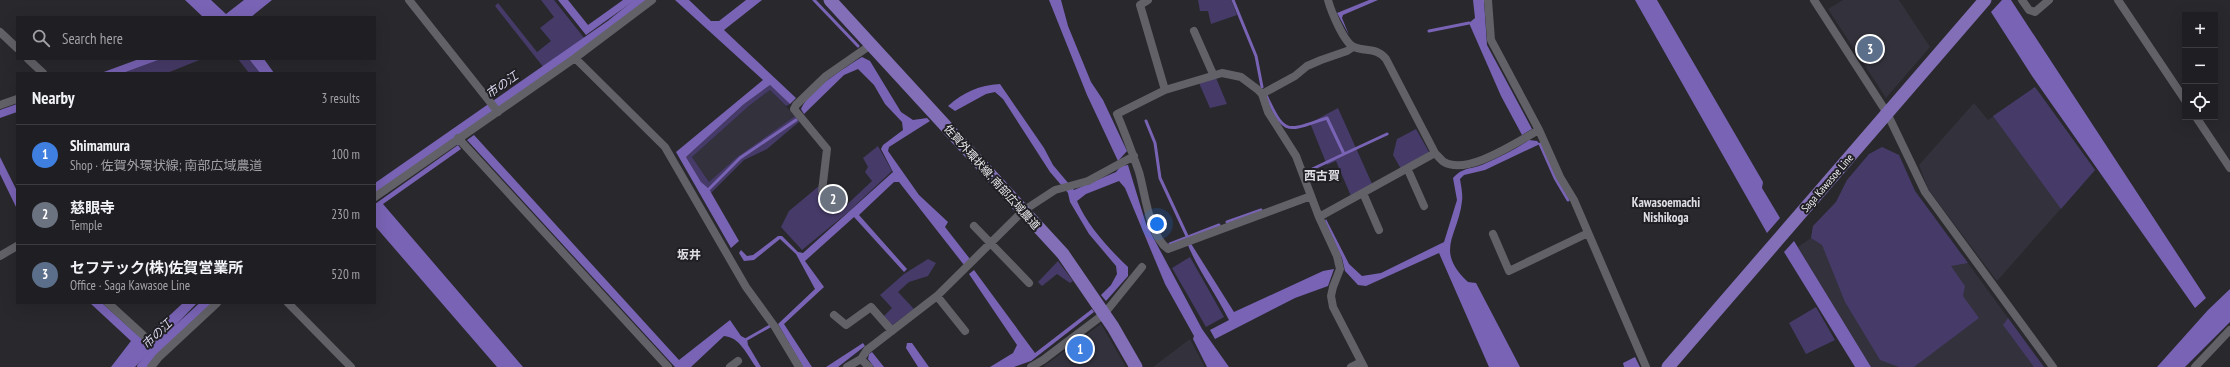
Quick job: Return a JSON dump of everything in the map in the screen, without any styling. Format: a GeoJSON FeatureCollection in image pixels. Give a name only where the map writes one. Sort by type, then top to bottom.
{"type":"FeatureCollection","features":[{"type":"Feature","properties":{"kind":"main road","name":"佐賀外環状線; 南部広域農道"},"geometry":{"type":"LineString","coordinates":[[830,0],[872,44],[1063,254],[1104,314],[1136,367]]}},
{"type":"Feature","properties":{"kind":"main road","name":"Saga Kawasoe Line"},"geometry":{"type":"LineString","coordinates":[[1668,367],[1986,0]]}},
{"type":"Feature","properties":{"kind":"street"},"geometry":{"type":"LineString","coordinates":[[409,0],[498,112]]}},
{"type":"Feature","properties":{"kind":"street"},"geometry":{"type":"LineString","coordinates":[[376,196],[458,138],[576,58],[652,0]]}},
{"type":"Feature","properties":{"kind":"street"},"geometry":{"type":"LineString","coordinates":[[1148,0],[1140,5],[1166,90]]}},
{"type":"Feature","properties":{"kind":"street"},"geometry":{"type":"LineString","coordinates":[[1328,0],[1337,23],[1353,46],[1375,50],[1381,53],[1386,59],[1435,153],[1444,162],[1453,165],[1479,162],[1503,151],[1539,130]]}},
{"type":"Feature","properties":{"kind":"street"},"geometry":{"type":"LineString","coordinates":[[1488,0],[1491,40],[1539,130],[1560,177],[1574,200],[1646,367]]}},
{"type":"Feature","properties":{"kind":"street"},"geometry":{"type":"LineString","coordinates":[[1814,0],[1887,113],[1925,192],[2053,367]]}},
{"type":"Feature","properties":{"kind":"street"},"geometry":{"type":"LineString","coordinates":[[2022,0],[2029,10],[2035,12],[2049,0]]}},
{"type":"Feature","properties":{"kind":"street"},"geometry":{"type":"LineString","coordinates":[[2118,0],[2182,96]]}},
{"type":"Feature","properties":{"kind":"street"},"geometry":{"type":"LineString","coordinates":[[1194,31],[1213,74]]}},
{"type":"Feature","properties":{"kind":"street"},"geometry":{"type":"LineString","coordinates":[[0,32],[16,47]]}},
{"type":"Feature","properties":{"kind":"street"},"geometry":{"type":"LineString","coordinates":[[822,191],[827,149],[794,109],[796,105],[826,76],[872,44]]}},
{"type":"Feature","properties":{"kind":"street"},"geometry":{"type":"LineString","coordinates":[[1262,94],[1296,76],[1307,66],[1347,52],[1353,46]]}},
{"type":"Feature","properties":{"kind":"street"},"geometry":{"type":"LineString","coordinates":[[576,58],[665,147],[746,287],[775,327],[799,367]]}},
{"type":"Feature","properties":{"kind":"street"},"geometry":{"type":"LineString","coordinates":[[29,60],[42,72]]}},
{"type":"Feature","properties":{"kind":"street"},"geometry":{"type":"LineString","coordinates":[[1311,196],[1168,249],[1154,227],[1145,203],[1134,156],[1117,114],[1166,90],[1213,74],[1222,73],[1236,75],[1262,94],[1268,112],[1296,156],[1319,217],[1337,256],[1340,269],[1331,296],[1333,307],[1362,364],[1351,367]]}},
{"type":"Feature","properties":{"kind":"street"},"geometry":{"type":"LineString","coordinates":[[0,105],[16,99]]}},
{"type":"Feature","properties":{"kind":"street"},"geometry":{"type":"LineString","coordinates":[[2198,120],[2230,168]]}},
{"type":"Feature","properties":{"kind":"street"},"geometry":{"type":"LineString","coordinates":[[458,138],[668,367]]}},
{"type":"Feature","properties":{"kind":"street"},"geometry":{"type":"LineString","coordinates":[[1319,217],[1408,170],[1435,153]]}},
{"type":"Feature","properties":{"kind":"street"},"geometry":{"type":"LineString","coordinates":[[847,367],[861,359],[867,350],[938,296],[1023,211],[1046,195],[1108,172],[1134,156]]}},
{"type":"Feature","properties":{"kind":"street"},"geometry":{"type":"LineString","coordinates":[[1408,170],[1424,206]]}},
{"type":"Feature","properties":{"kind":"street"},"geometry":{"type":"LineString","coordinates":[[1363,193],[1379,230]]}},
{"type":"Feature","properties":{"kind":"street"},"geometry":{"type":"LineString","coordinates":[[974,226],[1030,283]]}},
{"type":"Feature","properties":{"kind":"street"},"geometry":{"type":"LineString","coordinates":[[1493,234],[1509,271],[1588,233]]}},
{"type":"Feature","properties":{"kind":"street"},"geometry":{"type":"LineString","coordinates":[[0,256],[16,247]]}},
{"type":"Feature","properties":{"kind":"street"},"geometry":{"type":"LineString","coordinates":[[1031,367],[1043,360],[1104,314],[1142,267]]}},
{"type":"Feature","properties":{"kind":"street"},"geometry":{"type":"LineString","coordinates":[[938,296],[965,331]]}},
{"type":"Feature","properties":{"kind":"street"},"geometry":{"type":"LineString","coordinates":[[109,304],[143,335]]}},
{"type":"Feature","properties":{"kind":"street"},"geometry":{"type":"LineString","coordinates":[[151,367],[159,357],[216,304]]}},
{"type":"Feature","properties":{"kind":"street"},"geometry":{"type":"LineString","coordinates":[[289,304],[351,367]]}},
{"type":"Feature","properties":{"kind":"street"},"geometry":{"type":"LineString","coordinates":[[834,315],[846,325],[871,307],[892,331]]}},
{"type":"Feature","properties":{"kind":"street"},"geometry":{"type":"LineString","coordinates":[[2195,367],[2230,330]]}},
{"type":"Feature","properties":{"kind":"street"},"geometry":{"type":"LineString","coordinates":[[861,359],[869,367]]}},
{"type":"Feature","properties":{"kind":"street"},"geometry":{"type":"LineString","coordinates":[[730,367],[738,361]]}},
{"type":"Feature","properties":{"kind":"shaded area"},"geometry":{"type":"Polygon","coordinates":[[[541,0],[554,0],[585,39],[544,68],[495,6],[498,3],[537,52],[551,41],[540,28],[554,17],[541,0]]]}},
{"type":"Feature","properties":{"kind":"shaded area"},"geometry":{"type":"Polygon","coordinates":[[[1198,0],[1231,0],[1237,15],[1211,24],[1208,11],[1200,11],[1198,0]]]}},
{"type":"Feature","properties":{"kind":"shaded area"},"geometry":{"type":"Polygon","coordinates":[[[1843,0],[1899,0],[1930,47],[1886,98],[1828,9],[1843,0]]]}},
{"type":"Feature","properties":{"kind":"shaded area"},"geometry":{"type":"Polygon","coordinates":[[[158,60],[200,60],[170,72],[126,72],[158,60]]]}},
{"type":"Feature","properties":{"kind":"shaded area"},"geometry":{"type":"Polygon","coordinates":[[[239,60],[250,60],[259,72],[248,72],[239,60]]]}},
{"type":"Feature","properties":{"kind":"shaded area"},"geometry":{"type":"Polygon","coordinates":[[[1216,78],[1227,104],[1210,108],[1199,83],[1216,78]]]}},
{"type":"Feature","properties":{"kind":"shaded area"},"geometry":{"type":"Polygon","coordinates":[[[770,85],[790,104],[786,106],[770,90],[750,105],[692,157],[709,182],[737,157],[795,116],[800,121],[767,149],[744,160],[711,193],[701,182],[686,157],[744,104],[770,85]]]}},
{"type":"Feature","properties":{"kind":"shaded area"},"geometry":{"type":"Polygon","coordinates":[[[2035,87],[2095,170],[1997,281],[1928,189],[1919,165],[1974,103],[1988,120],[2035,87]]]}},
{"type":"Feature","properties":{"kind":"shaded area"},"geometry":{"type":"Polygon","coordinates":[[[2035,87],[2095,170],[2061,209],[1993,116],[2035,87]]]}},
{"type":"Feature","properties":{"kind":"shaded area"},"geometry":{"type":"Polygon","coordinates":[[[770,90],[795,116],[737,157],[709,182],[692,157],[750,105],[770,90]]]}},
{"type":"Feature","properties":{"kind":"shaded area"},"geometry":{"type":"Polygon","coordinates":[[[1338,108],[1373,186],[1351,196],[1336,161],[1327,165],[1310,123],[1338,108]]]}},
{"type":"Feature","properties":{"kind":"shaded area"},"geometry":{"type":"Polygon","coordinates":[[[1416,129],[1429,152],[1401,169],[1393,155],[1397,139],[1416,129]]]}},
{"type":"Feature","properties":{"kind":"shaded area"},"geometry":{"type":"Polygon","coordinates":[[[878,146],[892,171],[847,213],[802,250],[781,227],[789,211],[819,186],[839,212],[872,181],[865,172],[868,167],[863,158],[878,146]]]}},
{"type":"Feature","properties":{"kind":"shaded area"},"geometry":{"type":"Polygon","coordinates":[[[1882,147],[1899,155],[1915,191],[2044,367],[1871,367],[1798,247],[1811,238],[1813,226],[1836,202],[1847,180],[1882,147]]]}},
{"type":"Feature","properties":{"kind":"shaded area"},"geometry":{"type":"Polygon","coordinates":[[[1882,147],[1899,155],[1915,191],[1968,263],[1951,266],[1965,286],[1963,296],[1979,318],[1914,367],[1899,367],[1880,360],[1845,302],[1822,245],[1811,238],[1813,226],[1836,202],[1847,180],[1869,154],[1882,147]]]}},
{"type":"Feature","properties":{"kind":"shaded area"},"geometry":{"type":"Polygon","coordinates":[[[1190,257],[1224,317],[1206,327],[1172,268],[1190,257]]]}},
{"type":"Feature","properties":{"kind":"shaded area"},"geometry":{"type":"Polygon","coordinates":[[[928,259],[936,263],[928,276],[909,282],[898,292],[914,309],[891,326],[884,316],[892,308],[880,295],[904,274],[928,259]]]}},
{"type":"Feature","properties":{"kind":"shaded area"},"geometry":{"type":"Polygon","coordinates":[[[1058,261],[1073,281],[1070,283],[1057,274],[1042,286],[1038,282],[1058,261]]]}},
{"type":"Feature","properties":{"kind":"shaded area"},"geometry":{"type":"Polygon","coordinates":[[[1816,307],[1835,340],[1806,354],[1789,323],[1816,307]]]}},
{"type":"Feature","properties":{"kind":"shaded area"},"geometry":{"type":"Polygon","coordinates":[[[2008,318],[2044,367],[2034,367],[2003,325],[2008,318]]]}},
{"type":"Feature","properties":{"kind":"shaded area"},"geometry":{"type":"Polygon","coordinates":[[[1101,324],[1126,367],[1044,366],[1101,324]]]}},
{"type":"Feature","properties":{"kind":"shaded area"},"geometry":{"type":"Polygon","coordinates":[[[1190,339],[1205,367],[1153,367],[1190,339]]]}},
{"type":"Feature","properties":{"kind":"water"},"geometry":{"type":"Polygon","coordinates":[[[185,0],[211,0],[226,14],[244,0],[272,0],[252,16],[202,16],[185,0]]]}},
{"type":"Feature","properties":{"kind":"water"},"geometry":{"type":"Polygon","coordinates":[[[558,0],[568,0],[588,25],[623,0],[635,0],[586,35],[558,0]]]}},
{"type":"Feature","properties":{"kind":"water"},"geometry":{"type":"Polygon","coordinates":[[[675,0],[689,0],[711,21],[719,21],[746,0],[762,0],[724,30],[796,98],[790,104],[770,85],[744,104],[686,157],[701,182],[709,189],[739,241],[731,248],[676,152],[763,80],[675,0]]]}},
{"type":"Feature","properties":{"kind":"water"},"geometry":{"type":"Polygon","coordinates":[[[1049,0],[1061,0],[1068,26],[1091,82],[1103,100],[1127,151],[1118,161],[1087,95],[1049,0]]]}},
{"type":"Feature","properties":{"kind":"water"},"geometry":{"type":"Polygon","coordinates":[[[1369,0],[1378,0],[1343,15],[1342,18],[1349,35],[1337,13],[1369,0]]]}},
{"type":"Feature","properties":{"kind":"water"},"geometry":{"type":"Polygon","coordinates":[[[1473,0],[1484,0],[1487,45],[1532,129],[1522,135],[1501,96],[1469,23],[1475,18],[1473,0]]]}},
{"type":"Feature","properties":{"kind":"water"},"geometry":{"type":"Polygon","coordinates":[[[1635,0],[1657,0],[1763,182],[1762,188],[1780,218],[1767,233],[1635,0]]]}},
{"type":"Feature","properties":{"kind":"water"},"geometry":{"type":"Polygon","coordinates":[[[2002,0],[2011,0],[2206,298],[2195,308],[2032,76],[1991,12],[2002,0]]]}},
{"type":"Feature","properties":{"kind":"water"},"geometry":{"type":"Polygon","coordinates":[[[862,57],[870,61],[901,112],[913,120],[927,118],[930,121],[889,147],[888,151],[919,195],[948,222],[945,227],[970,259],[964,265],[899,182],[894,182],[859,215],[907,269],[904,272],[854,217],[805,261],[824,287],[784,324],[812,367],[803,367],[778,324],[815,289],[796,254],[780,239],[754,260],[744,261],[739,253],[741,250],[747,256],[753,255],[778,236],[782,236],[798,252],[803,253],[893,172],[881,149],[883,145],[903,130],[902,122],[885,104],[874,85],[858,69],[844,75],[804,114],[801,109],[805,102],[819,87],[862,57]]]}},
{"type":"Feature","properties":{"kind":"water"},"geometry":{"type":"Polygon","coordinates":[[[136,60],[158,60],[126,72],[104,72],[136,60]]]}},
{"type":"Feature","properties":{"kind":"water"},"geometry":{"type":"Polygon","coordinates":[[[250,60],[265,60],[273,72],[259,72],[250,60]]]}},
{"type":"Feature","properties":{"kind":"water"},"geometry":{"type":"Polygon","coordinates":[[[1000,84],[1044,148],[1053,165],[1074,190],[1116,172],[1121,166],[1128,165],[1146,224],[1202,329],[1229,367],[1207,367],[1193,339],[1194,336],[1165,284],[1125,188],[1119,181],[1086,194],[1077,201],[1081,210],[1099,236],[1128,267],[1128,276],[1106,301],[1101,295],[1111,285],[1117,274],[1116,266],[1089,234],[1070,202],[1068,193],[1050,172],[1003,99],[995,92],[986,94],[955,111],[948,106],[972,90],[1000,84]]]}},
{"type":"Feature","properties":{"kind":"water"},"geometry":{"type":"Polygon","coordinates":[[[16,104],[16,112],[0,118],[0,110],[16,104]]]}},
{"type":"Feature","properties":{"kind":"water"},"geometry":{"type":"Polygon","coordinates":[[[474,135],[679,360],[730,320],[741,336],[747,339],[748,345],[761,367],[756,367],[739,343],[730,337],[724,336],[691,367],[675,367],[467,140],[474,135]]]}},
{"type":"Feature","properties":{"kind":"water"},"geometry":{"type":"Polygon","coordinates":[[[1529,140],[1537,141],[1540,144],[1485,170],[1464,175],[1460,179],[1462,201],[1460,214],[1451,243],[1450,252],[1452,261],[1458,271],[1468,282],[1476,283],[1520,367],[1489,367],[1439,253],[1366,286],[1358,285],[1345,271],[1342,258],[1325,221],[1326,219],[1349,264],[1362,276],[1381,273],[1444,242],[1457,200],[1453,178],[1457,174],[1502,156],[1529,140]]]}},
{"type":"Feature","properties":{"kind":"water"},"geometry":{"type":"Polygon","coordinates":[[[458,145],[461,149],[383,204],[523,367],[497,367],[376,227],[376,203],[458,145]]]}},
{"type":"Feature","properties":{"kind":"water"},"geometry":{"type":"Polygon","coordinates":[[[0,157],[16,189],[16,207],[0,174],[0,157]]]}},
{"type":"Feature","properties":{"kind":"water"},"geometry":{"type":"Polygon","coordinates":[[[1794,241],[1871,367],[1855,367],[1784,252],[1794,241]]]}},
{"type":"Feature","properties":{"kind":"water"},"geometry":{"type":"Polygon","coordinates":[[[1190,242],[1234,312],[1323,271],[1334,269],[1328,286],[1295,298],[1215,339],[1210,330],[1229,320],[1191,253],[1187,243],[1190,242]]]}},
{"type":"Feature","properties":{"kind":"water"},"geometry":{"type":"Polygon","coordinates":[[[974,270],[1035,353],[1092,309],[1094,312],[1031,361],[1014,367],[990,367],[1013,353],[1017,345],[969,274],[974,270]]]}},
{"type":"Feature","properties":{"kind":"water"},"geometry":{"type":"Polygon","coordinates":[[[2230,289],[2230,322],[2185,367],[2157,367],[2208,310],[2230,289]]]}},
{"type":"Feature","properties":{"kind":"water"},"geometry":{"type":"Polygon","coordinates":[[[91,304],[103,304],[143,340],[182,304],[196,304],[135,367],[111,367],[131,341],[91,304]]]}},
{"type":"Feature","properties":{"kind":"water"},"geometry":{"type":"Polygon","coordinates":[[[863,343],[865,346],[838,367],[826,367],[863,343]]]}},
{"type":"Feature","properties":{"kind":"water"},"geometry":{"type":"Polygon","coordinates":[[[907,343],[912,343],[929,367],[918,367],[906,348],[907,343]]]}},
{"type":"Feature","properties":{"kind":"water"},"geometry":{"type":"Polygon","coordinates":[[[872,352],[884,367],[874,367],[868,359],[869,354],[872,352]]]}},
{"type":"Feature","properties":{"kind":"water"},"geometry":{"type":"Polygon","coordinates":[[[1635,357],[1640,367],[1624,367],[1623,363],[1635,357]]]}},
{"type":"Feature","properties":{"kind":"waterway","name":"市の江"},"geometry":{"type":"LineString","coordinates":[[376,188],[612,24],[642,0]]}},
{"type":"Feature","properties":{"kind":"waterway"},"geometry":{"type":"LineString","coordinates":[[814,0],[858,46]]}},
{"type":"Feature","properties":{"kind":"waterway"},"geometry":{"type":"LineString","coordinates":[[1233,0],[1256,56],[1262,87]]}},
{"type":"Feature","properties":{"kind":"waterway"},"geometry":{"type":"LineString","coordinates":[[1429,31],[1469,23]]}},
{"type":"Feature","properties":{"kind":"waterway"},"geometry":{"type":"LineString","coordinates":[[1266,95],[1278,118],[1283,124],[1289,127],[1295,128],[1327,118],[1344,154],[1306,172],[1307,176]]}},
{"type":"Feature","properties":{"kind":"waterway"},"geometry":{"type":"LineString","coordinates":[[709,189],[740,158],[796,120]]}},
{"type":"Feature","properties":{"kind":"waterway"},"geometry":{"type":"LineString","coordinates":[[1146,121],[1155,143],[1160,178],[1187,236]]}},
{"type":"Feature","properties":{"kind":"waterway"},"geometry":{"type":"LineString","coordinates":[[1344,154],[1387,134]]}},
{"type":"Feature","properties":{"kind":"waterway"},"geometry":{"type":"LineString","coordinates":[[1540,144],[1555,178],[1568,200]]}},
{"type":"Feature","properties":{"kind":"waterway"},"geometry":{"type":"LineString","coordinates":[[1227,222],[1261,210]]}},
{"type":"Feature","properties":{"kind":"waterway"},"geometry":{"type":"LineString","coordinates":[[1170,244],[1219,225]]}},
{"type":"Feature","properties":{"kind":"waterway","name":"市の江"},"geometry":{"type":"LineString","coordinates":[[142,367],[161,345],[206,304]]}},
{"type":"Feature","properties":{"kind":"waterway"},"geometry":{"type":"LineString","coordinates":[[747,339],[770,326]]}},
{"type":"Feature","properties":{"kind":"place","name":"セフテック(株)佐賀営業所"},"geometry":{"type":"Point","coordinates":[1870,49]}},
{"type":"Feature","properties":{"kind":"place","name":"慈眼寺"},"geometry":{"type":"Point","coordinates":[833,199]}},
{"type":"Feature","properties":{"kind":"place","name":"Shimamura"},"geometry":{"type":"Point","coordinates":[1080,349]}},
{"type":"Feature","properties":{"kind":"district","name":"西古賀"},"geometry":{"type":"Point","coordinates":[1322,176]}},
{"type":"Feature","properties":{"kind":"district","name":"Kawasoemachi Nishikoga"},"geometry":{"type":"Point","coordinates":[1666,210]}},
{"type":"Feature","properties":{"kind":"district","name":"坂井"},"geometry":{"type":"Point","coordinates":[689,255]}}]}
